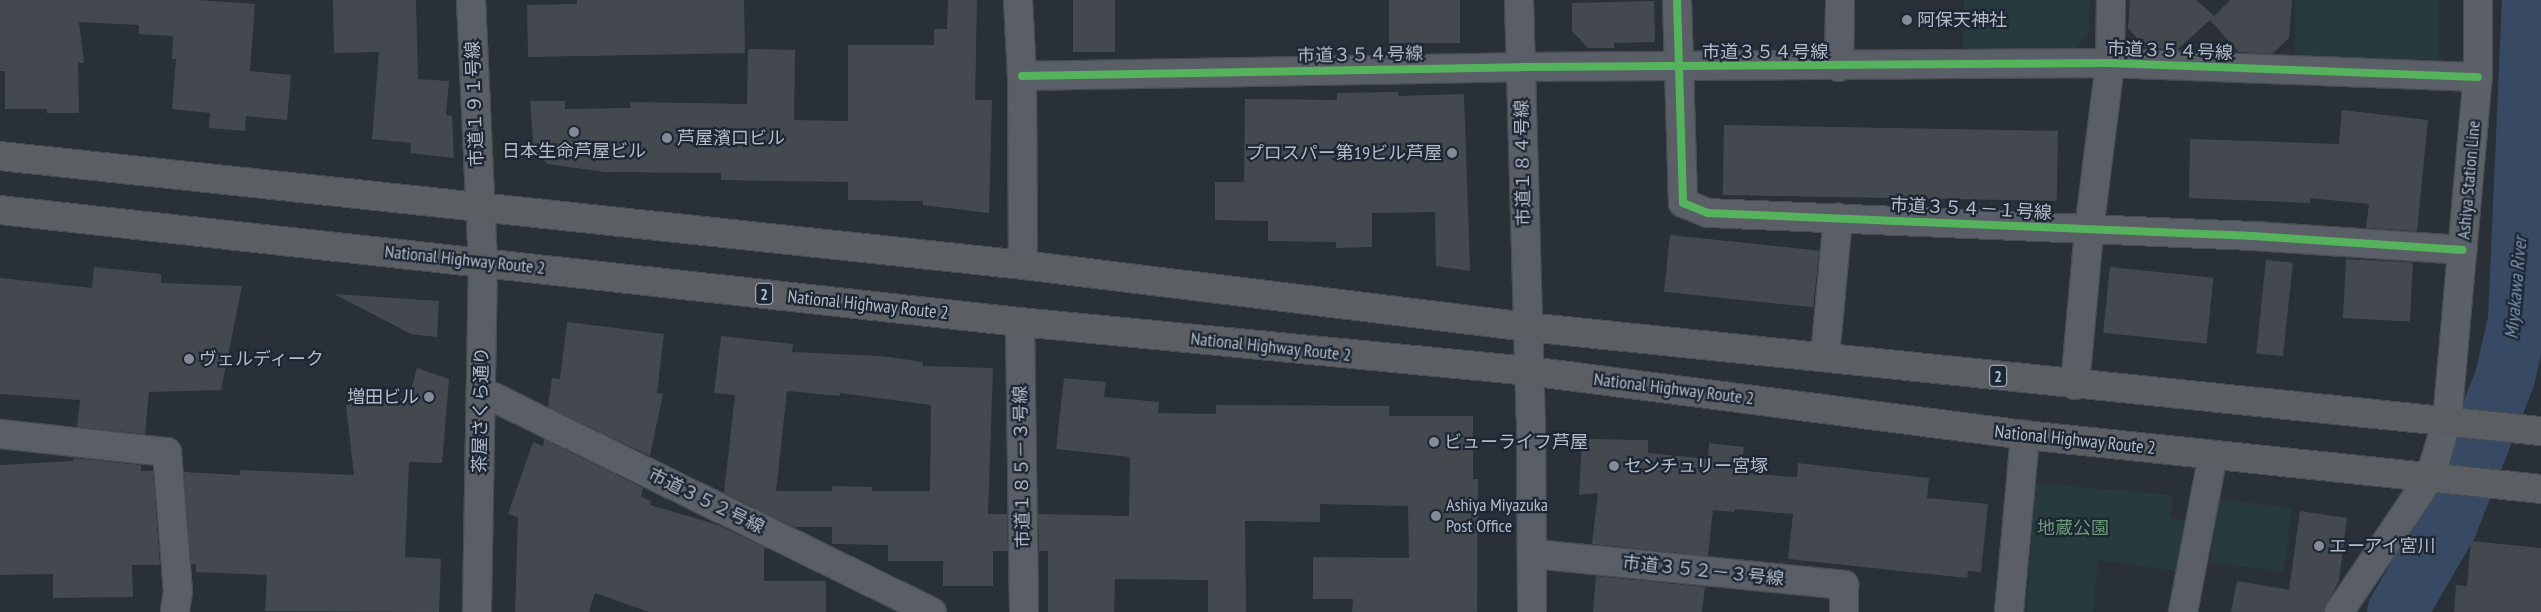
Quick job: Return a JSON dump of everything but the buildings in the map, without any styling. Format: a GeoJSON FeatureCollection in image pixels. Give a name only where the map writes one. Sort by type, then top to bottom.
{"type":"FeatureCollection","features":[{"type":"Feature","properties":{"kind":"highway","name":"2"},"geometry":{"type":"LineString","coordinates":[[0,156],[1023,265],[1526,327],[2541,431]]}},
{"type":"Feature","properties":{"kind":"highway","name":"National Highway Route 2"},"geometry":{"type":"LineString","coordinates":[[0,210],[1020,322],[1530,371],[2025,435],[2541,488]]}},
{"type":"Feature","properties":{"kind":"main road","name":"Ashiya Station Line"},"geometry":{"type":"LineString","coordinates":[[2439,478],[2458,422],[2463,250],[2478,77],[2478,0]]}},
{"type":"Feature","properties":{"kind":"street","name":"市道１９１号線"},"geometry":{"type":"LineString","coordinates":[[471,0],[479,208]]}},
{"type":"Feature","properties":{"kind":"street"},"geometry":{"type":"LineString","coordinates":[[1018,0],[1022,76],[1023,265]]}},
{"type":"Feature","properties":{"kind":"street","name":"市道１８４号線"},"geometry":{"type":"LineString","coordinates":[[1519,0],[1526,327],[1530,371]]}},
{"type":"Feature","properties":{"kind":"street","name":"市道３５４－１号線"},"geometry":{"type":"LineString","coordinates":[[1677,0],[1683,203],[1708,212],[2463,250]]}},
{"type":"Feature","properties":{"kind":"street"},"geometry":{"type":"LineString","coordinates":[[1839,67],[1840,0]]}},
{"type":"Feature","properties":{"kind":"street"},"geometry":{"type":"LineString","coordinates":[[2075,384],[2089,230],[2110,63],[2111,0]]}},
{"type":"Feature","properties":{"kind":"street","name":"市道３５４号線"},"geometry":{"type":"LineString","coordinates":[[1022,76],[1521,67],[1839,67],[2110,63],[2478,77]]}},
{"type":"Feature","properties":{"kind":"street","name":"茶屋さくら通り"},"geometry":{"type":"LineString","coordinates":[[477,612],[483,262],[479,208]]}},
{"type":"Feature","properties":{"kind":"street"},"geometry":{"type":"LineString","coordinates":[[1826,357],[1838,218]]}},
{"type":"Feature","properties":{"kind":"street","name":"市道１８５－３号線"},"geometry":{"type":"LineString","coordinates":[[1020,322],[1024,612]]}},
{"type":"Feature","properties":{"kind":"street"},"geometry":{"type":"LineString","coordinates":[[1530,371],[1534,554],[1532,612]]}},
{"type":"Feature","properties":{"kind":"street","name":"市道３５２号線"},"geometry":{"type":"LineString","coordinates":[[481,391],[932,612]]}},
{"type":"Feature","properties":{"kind":"street"},"geometry":{"type":"LineString","coordinates":[[0,434],[167,452],[178,592],[175,612]]}},
{"type":"Feature","properties":{"kind":"street"},"geometry":{"type":"LineString","coordinates":[[2009,612],[2025,435]]}},
{"type":"Feature","properties":{"kind":"street"},"geometry":{"type":"LineString","coordinates":[[2183,612],[2213,455]]}},
{"type":"Feature","properties":{"kind":"street"},"geometry":{"type":"LineString","coordinates":[[2339,612],[2439,478]]}},
{"type":"Feature","properties":{"kind":"street","name":"市道３５２－３号線"},"geometry":{"type":"LineString","coordinates":[[1534,554],[1844,585],[1844,612]]}},
{"type":"Feature","properties":{"kind":"green space"},"geometry":{"type":"Polygon","coordinates":[[[1964,0],[2090,0],[2089,31],[2075,51],[1963,48],[1964,0]]]}},
{"type":"Feature","properties":{"kind":"green space"},"geometry":{"type":"Polygon","coordinates":[[[2295,0],[2439,0],[2439,59],[2295,59],[2295,0]]]}},
{"type":"Feature","properties":{"kind":"green space","name":"地蔵公園"},"geometry":{"type":"Polygon","coordinates":[[[2035,483],[2173,495],[2170,518],[2191,521],[2184,572],[2098,560],[2093,612],[2027,612],[2035,483]]]}},
{"type":"Feature","properties":{"kind":"green space"},"geometry":{"type":"Polygon","coordinates":[[[2218,499],[2291,508],[2284,572],[2210,563],[2218,499]]]}},
{"type":"Feature","properties":{"kind":"waterway","name":"Miyakawa River"},"geometry":{"type":"LineString","coordinates":[[2397,612],[2448,524],[2505,378],[2518,320],[2532,0]]}},
{"type":"Feature","properties":{"kind":"cycle path"},"geometry":{"type":"LineString","coordinates":[[1677,0],[1683,203],[1708,213],[2253,236],[2463,250]]}},
{"type":"Feature","properties":{"kind":"cycle path"},"geometry":{"type":"LineString","coordinates":[[1022,76],[1521,67],[2110,63],[2478,77]]}},
{"type":"Feature","properties":{"kind":"place","name":"阿保天神社"},"geometry":{"type":"Point","coordinates":[1907,20]}},
{"type":"Feature","properties":{"kind":"place","name":"日本生命芦屋ビル"},"geometry":{"type":"Point","coordinates":[574,132]}},
{"type":"Feature","properties":{"kind":"place","name":"芦屋濱口ビル"},"geometry":{"type":"Point","coordinates":[667,138]}},
{"type":"Feature","properties":{"kind":"place","name":"プロスパー第19ビル芦屋"},"geometry":{"type":"Point","coordinates":[1452,153]}},
{"type":"Feature","properties":{"kind":"place","name":"ヴェルディーク"},"geometry":{"type":"Point","coordinates":[189,359]}},
{"type":"Feature","properties":{"kind":"place","name":"増田ビル"},"geometry":{"type":"Point","coordinates":[429,397]}},
{"type":"Feature","properties":{"kind":"place","name":"ビューライフ芦屋"},"geometry":{"type":"Point","coordinates":[1434,442]}},
{"type":"Feature","properties":{"kind":"place","name":"センチュリー宮塚"},"geometry":{"type":"Point","coordinates":[1614,466]}},
{"type":"Feature","properties":{"kind":"place","name":"Ashiya Miyazuka Post Office"},"geometry":{"type":"Point","coordinates":[1436,516]}},
{"type":"Feature","properties":{"kind":"place","name":"エーアイ宮川"},"geometry":{"type":"Point","coordinates":[2319,546]}}]}
